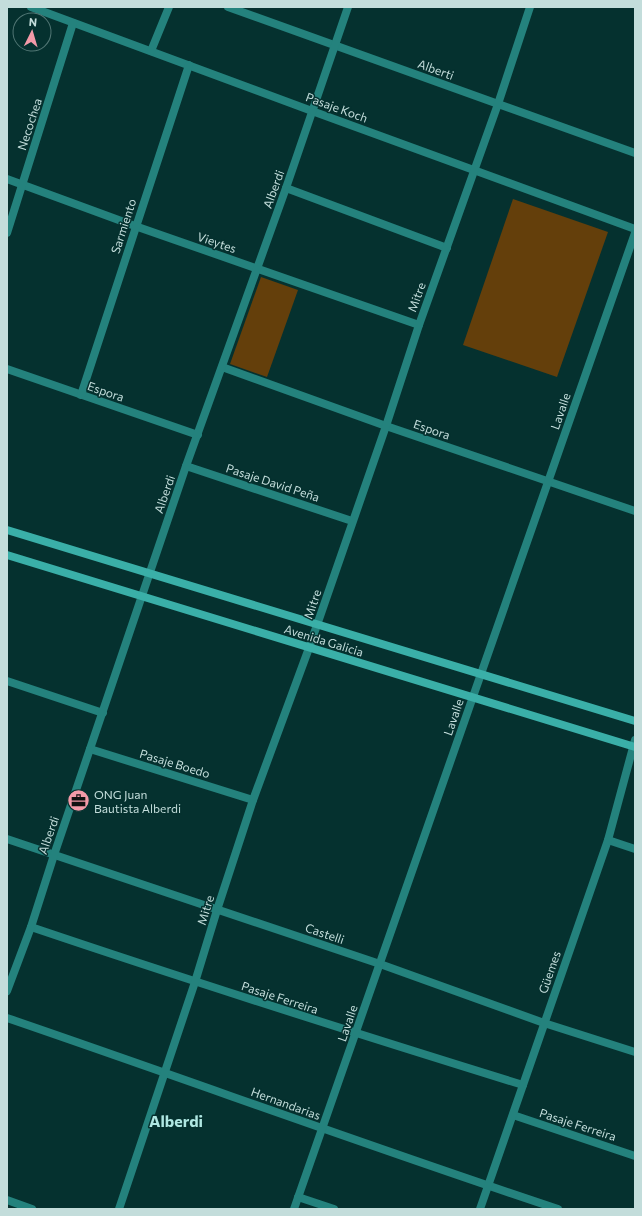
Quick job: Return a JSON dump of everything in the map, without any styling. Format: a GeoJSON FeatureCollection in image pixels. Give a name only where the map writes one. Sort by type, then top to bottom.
{"type":"FeatureCollection","features":[{"type":"Feature","properties":{"kind":"main road","name":"Avenida Galicia"},"geometry":{"type":"LineString","coordinates":[[7,530],[635,721]]}},
{"type":"Feature","properties":{"kind":"main road","name":"Avenida Galicia"},"geometry":{"type":"LineString","coordinates":[[7,555],[473,698],[634,744]]}},
{"type":"Feature","properties":{"kind":"street","name":"Pasaje Koch"},"geometry":{"type":"LineString","coordinates":[[31,7],[635,229]]}},
{"type":"Feature","properties":{"kind":"street"},"geometry":{"type":"LineString","coordinates":[[151,51],[169,7]]}},
{"type":"Feature","properties":{"kind":"street","name":"Alberti"},"geometry":{"type":"LineString","coordinates":[[228,7],[335,44],[635,153]]}},
{"type":"Feature","properties":{"kind":"street","name":"Alberdi"},"geometry":{"type":"LineString","coordinates":[[7,991],[31,927],[186,466],[286,188],[348,7]]}},
{"type":"Feature","properties":{"kind":"street","name":"Mitre"},"geometry":{"type":"LineString","coordinates":[[119,1209],[195,982],[253,800],[309,648],[386,426],[419,325],[498,104],[530,7]]}},
{"type":"Feature","properties":{"kind":"street","name":"Necochea"},"geometry":{"type":"LineString","coordinates":[[7,233],[73,23]]}},
{"type":"Feature","properties":{"kind":"street","name":"Sarmiento"},"geometry":{"type":"LineString","coordinates":[[81,395],[135,226],[189,65]]}},
{"type":"Feature","properties":{"kind":"street","name":"Vieytes"},"geometry":{"type":"LineString","coordinates":[[7,179],[256,269],[419,325]]}},
{"type":"Feature","properties":{"kind":"street"},"geometry":{"type":"LineString","coordinates":[[286,188],[447,248]]}},
{"type":"Feature","properties":{"kind":"street","name":"Lavalle"},"geometry":{"type":"LineString","coordinates":[[294,1209],[635,233]]}},
{"type":"Feature","properties":{"kind":"street","name":"Espora"},"geometry":{"type":"LineString","coordinates":[[222,368],[635,511]]}},
{"type":"Feature","properties":{"kind":"street","name":"Espora"},"geometry":{"type":"LineString","coordinates":[[7,369],[198,435]]}},
{"type":"Feature","properties":{"kind":"street","name":"Pasaje David Peña"},"geometry":{"type":"LineString","coordinates":[[186,466],[352,521]]}},
{"type":"Feature","properties":{"kind":"street"},"geometry":{"type":"LineString","coordinates":[[7,681],[103,713]]}},
{"type":"Feature","properties":{"kind":"street","name":"Güemes"},"geometry":{"type":"LineString","coordinates":[[480,1209],[608,840],[634,744]]}},
{"type":"Feature","properties":{"kind":"street","name":"Pasaje Boedo"},"geometry":{"type":"LineString","coordinates":[[90,749],[253,800]]}},
{"type":"Feature","properties":{"kind":"street","name":"Castelli"},"geometry":{"type":"LineString","coordinates":[[7,839],[380,964],[544,1023],[635,1052]]}},
{"type":"Feature","properties":{"kind":"street"},"geometry":{"type":"LineString","coordinates":[[608,840],[635,849]]}},
{"type":"Feature","properties":{"kind":"street","name":"Pasaje Ferreira"},"geometry":{"type":"LineString","coordinates":[[31,927],[356,1034],[523,1085]]}},
{"type":"Feature","properties":{"kind":"street","name":"Hernandarias"},"geometry":{"type":"LineString","coordinates":[[7,1018],[165,1072],[322,1129],[558,1209]]}},
{"type":"Feature","properties":{"kind":"street","name":"Pasaje Ferreira"},"geometry":{"type":"LineString","coordinates":[[512,1115],[635,1156]]}},
{"type":"Feature","properties":{"kind":"street"},"geometry":{"type":"LineString","coordinates":[[298,1197],[334,1209]]}},
{"type":"Feature","properties":{"kind":"street"},"geometry":{"type":"LineString","coordinates":[[7,1200],[32,1209]]}},
{"type":"Feature","properties":{"kind":"shaded area"},"geometry":{"type":"Polygon","coordinates":[[[513,199],[608,232],[557,377],[463,345],[513,199]]]}},
{"type":"Feature","properties":{"kind":"shaded area"},"geometry":{"type":"Polygon","coordinates":[[[261,277],[298,290],[267,377],[230,364],[261,277]]]}},
{"type":"Feature","properties":{"kind":"place","name":"ONG Juan Bautista Alberdi"},"geometry":{"type":"Point","coordinates":[79,801]}},
{"type":"Feature","properties":{"kind":"district","name":"Alberdi"},"geometry":{"type":"Point","coordinates":[176,1120]}}]}
